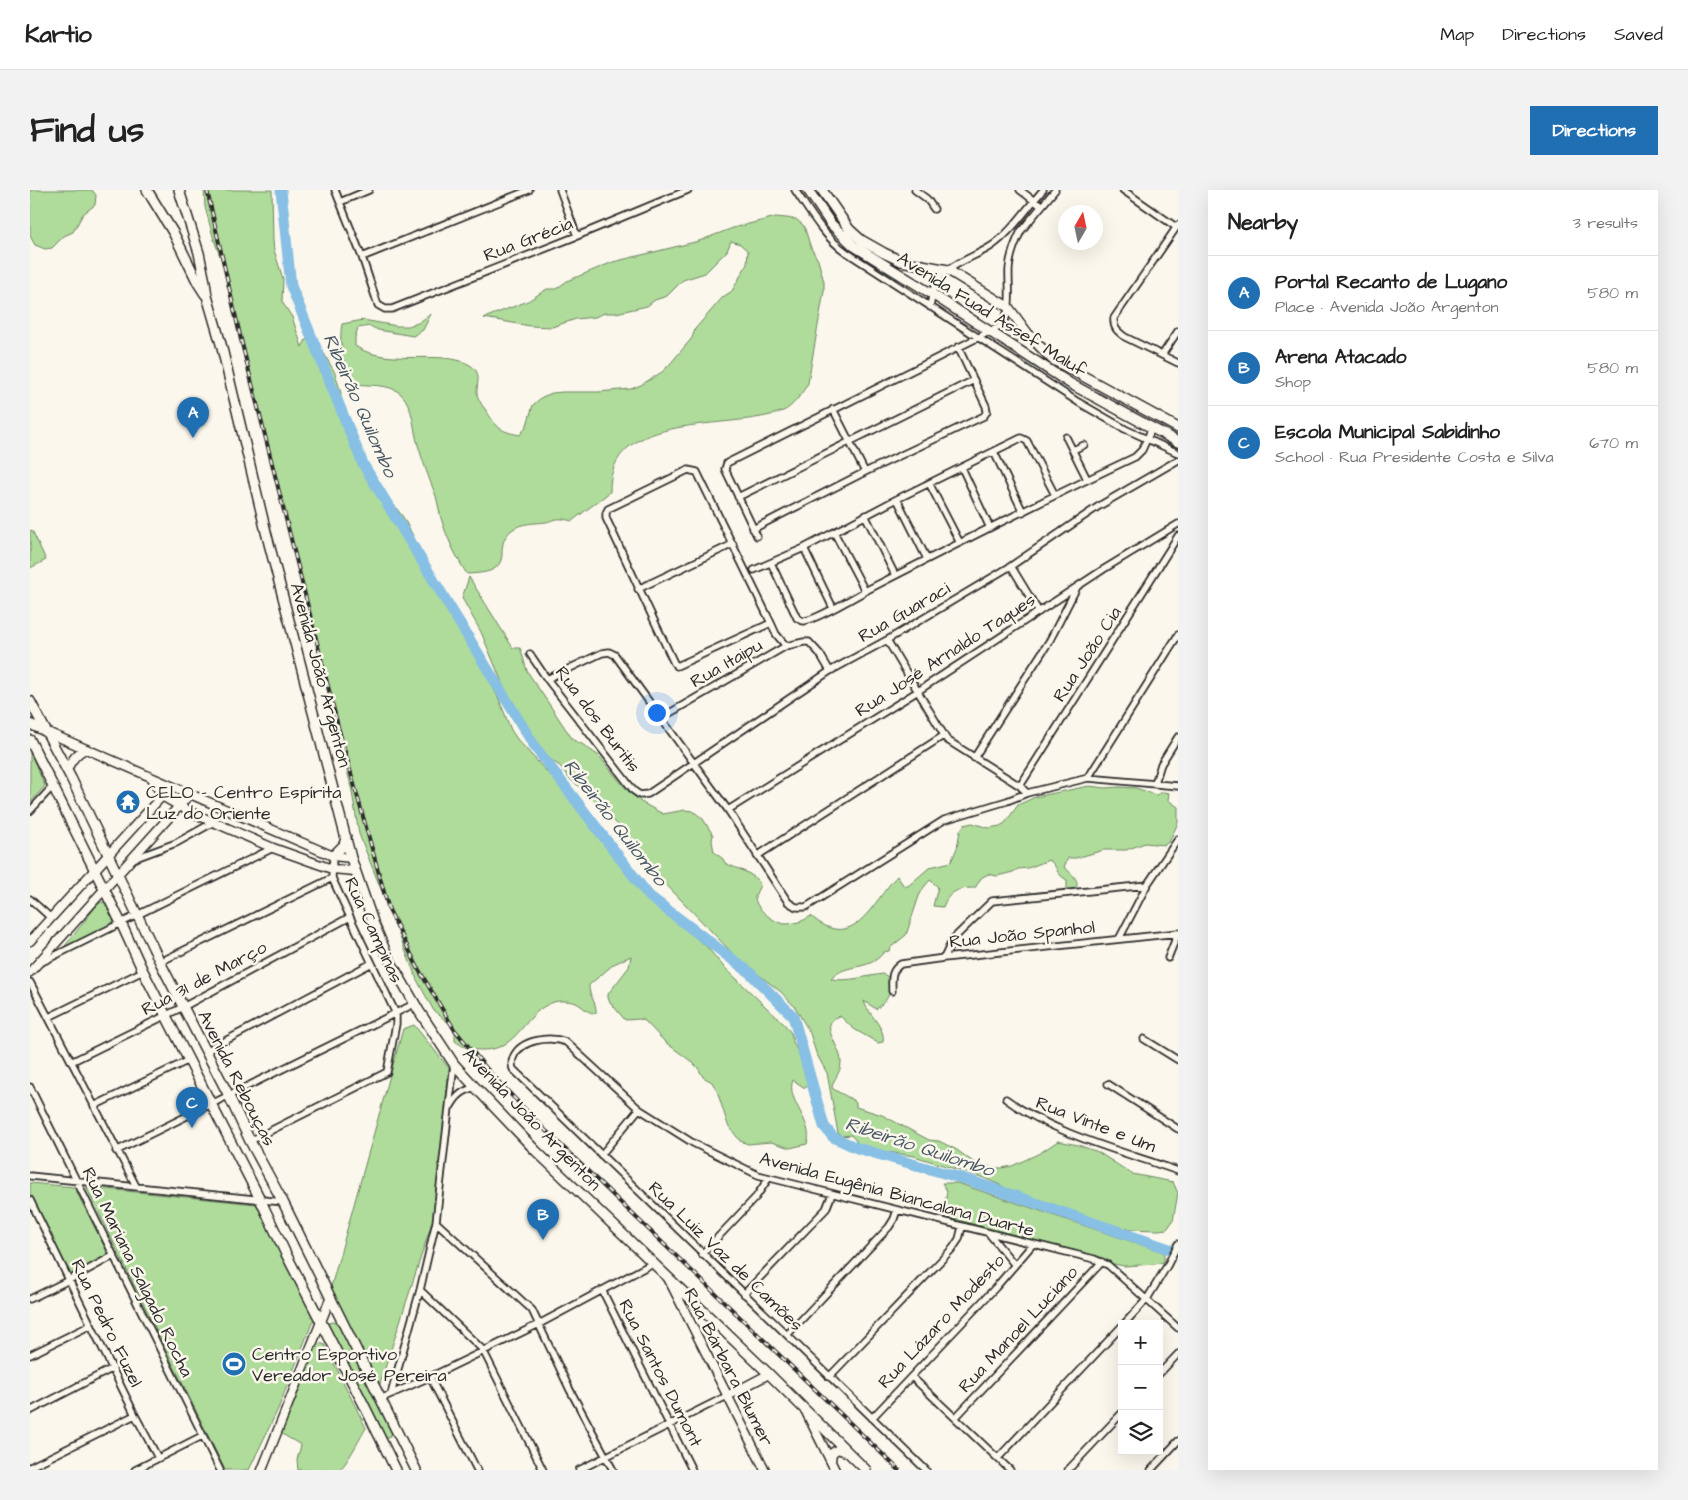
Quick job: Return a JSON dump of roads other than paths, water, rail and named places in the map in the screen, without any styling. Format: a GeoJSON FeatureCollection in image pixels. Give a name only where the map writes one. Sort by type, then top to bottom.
{"type":"FeatureCollection","features":[{"type":"Feature","properties":{"kind":"main road","name":"Avenida João Argenton"},"geometry":{"type":"LineString","coordinates":[[147,190],[174,234],[198,283],[207,296]]}},
{"type":"Feature","properties":{"kind":"main road","name":"Avenida João Argenton"},"geometry":{"type":"LineString","coordinates":[[179,190],[199,253],[207,296],[221,344],[266,532],[351,858],[373,922],[388,957],[414,1004],[454,1064],[474,1087],[536,1151],[769,1374],[866,1470]]}},
{"type":"Feature","properties":{"kind":"main road","name":"Avenida Fuad Assef Maluf"},"geometry":{"type":"LineString","coordinates":[[808,190],[831,224],[854,246],[1071,384],[1178,442]]}},
{"type":"Feature","properties":{"kind":"main road","name":"Avenida Fuad Assef Maluf"},"geometry":{"type":"LineString","coordinates":[[822,190],[840,217],[861,240],[901,261],[948,270],[1008,307],[1028,334],[1052,359],[1178,428]]}},
{"type":"Feature","properties":{"kind":"main road"},"geometry":{"type":"LineString","coordinates":[[1156,431],[1178,446]]}},
{"type":"Feature","properties":{"kind":"main road","name":"Avenida Rebouças"},"geometry":{"type":"LineString","coordinates":[[30,701],[67,770],[160,962],[283,1202],[416,1470]]}},
{"type":"Feature","properties":{"kind":"main road"},"geometry":{"type":"LineString","coordinates":[[30,724],[47,732]]}},
{"type":"Feature","properties":{"kind":"main road","name":"Avenida Rebouças"},"geometry":{"type":"LineString","coordinates":[[30,740],[143,971],[212,1103],[396,1470]]}},
{"type":"Feature","properties":{"kind":"main road"},"geometry":{"type":"LineString","coordinates":[[333,856],[344,845],[346,837]]}},
{"type":"Feature","properties":{"kind":"main road"},"geometry":{"type":"LineString","coordinates":[[386,1449],[402,1441]]}},
{"type":"Feature","properties":{"kind":"street"},"geometry":{"type":"LineString","coordinates":[[335,190],[362,257],[529,190]]}},
{"type":"Feature","properties":{"kind":"street"},"geometry":{"type":"LineString","coordinates":[[340,202],[369,190]]}},
{"type":"Feature","properties":{"kind":"street"},"geometry":{"type":"LineString","coordinates":[[560,190],[577,236]]}},
{"type":"Feature","properties":{"kind":"street","name":"Rua Grécia"},"geometry":{"type":"LineString","coordinates":[[362,257],[378,305],[385,309],[392,309],[688,190]]}},
{"type":"Feature","properties":{"kind":"street"},"geometry":{"type":"LineString","coordinates":[[795,190],[822,229],[837,246],[1032,374],[1102,416],[1178,453]]}},
{"type":"Feature","properties":{"kind":"street"},"geometry":{"type":"LineString","coordinates":[[916,190],[927,199],[934,209]]}},
{"type":"Feature","properties":{"kind":"street"},"geometry":{"type":"LineString","coordinates":[[1020,190],[1041,206]]}},
{"type":"Feature","properties":{"kind":"street"},"geometry":{"type":"LineString","coordinates":[[930,307],[937,281],[948,270],[980,254],[1008,232],[1043,190]]}},
{"type":"Feature","properties":{"kind":"street"},"geometry":{"type":"LineString","coordinates":[[757,536],[725,469],[727,463],[1001,324],[1008,307],[1009,268],[1017,238],[1055,190]]}},
{"type":"Feature","properties":{"kind":"street"},"geometry":{"type":"LineString","coordinates":[[1123,190],[1177,226],[1114,318],[1114,327],[1125,337],[1178,363]]}},
{"type":"Feature","properties":{"kind":"street"},"geometry":{"type":"LineString","coordinates":[[1008,232],[1017,238]]}},
{"type":"Feature","properties":{"kind":"street"},"geometry":{"type":"LineString","coordinates":[[990,331],[987,336],[988,341],[1000,350],[1004,356]]}},
{"type":"Feature","properties":{"kind":"street"},"geometry":{"type":"LineString","coordinates":[[1162,355],[1178,331]]}},
{"type":"Feature","properties":{"kind":"street"},"geometry":{"type":"LineString","coordinates":[[753,529],[865,472],[984,416],[987,411],[986,406],[958,347]]}},
{"type":"Feature","properties":{"kind":"street"},"geometry":{"type":"LineString","coordinates":[[1032,374],[1041,364]]}},
{"type":"Feature","properties":{"kind":"street"},"geometry":{"type":"LineString","coordinates":[[738,496],[974,380]]}},
{"type":"Feature","properties":{"kind":"street"},"geometry":{"type":"LineString","coordinates":[[833,409],[865,472]]}},
{"type":"Feature","properties":{"kind":"street"},"geometry":{"type":"LineString","coordinates":[[771,563],[797,618],[806,621],[1055,495],[1135,457],[1156,431]]}},
{"type":"Feature","properties":{"kind":"street"},"geometry":{"type":"LineString","coordinates":[[1066,437],[1087,480]]}},
{"type":"Feature","properties":{"kind":"street"},"geometry":{"type":"LineString","coordinates":[[754,570],[804,548],[865,515],[1021,438],[1027,441],[1055,495]]}},
{"type":"Feature","properties":{"kind":"street"},"geometry":{"type":"LineString","coordinates":[[1072,450],[1084,445]]}},
{"type":"Feature","properties":{"kind":"street"},"geometry":{"type":"LineString","coordinates":[[994,452],[1023,512]]}},
{"type":"Feature","properties":{"kind":"street","name":"Rua Guaraci"},"geometry":{"type":"LineString","coordinates":[[648,794],[694,761],[830,671],[887,640],[1011,566],[1099,506],[1178,460]]}},
{"type":"Feature","properties":{"kind":"street"},"geometry":{"type":"LineString","coordinates":[[962,468],[990,528]]}},
{"type":"Feature","properties":{"kind":"street"},"geometry":{"type":"LineString","coordinates":[[771,623],[677,666],[638,590],[606,518],[608,509],[688,470],[697,472],[733,544],[771,623],[776,634],[786,646]]}},
{"type":"Feature","properties":{"kind":"street"},"geometry":{"type":"LineString","coordinates":[[929,483],[960,543]]}},
{"type":"Feature","properties":{"kind":"street"},"geometry":{"type":"LineString","coordinates":[[897,499],[927,559]]}},
{"type":"Feature","properties":{"kind":"street"},"geometry":{"type":"LineString","coordinates":[[865,515],[895,576]]}},
{"type":"Feature","properties":{"kind":"street","name":"Rua José Arnaldo Taques"},"geometry":{"type":"LineString","coordinates":[[728,810],[918,691],[1104,569],[1178,524]]}},
{"type":"Feature","properties":{"kind":"street"},"geometry":{"type":"LineString","coordinates":[[834,532],[865,592]]}},
{"type":"Feature","properties":{"kind":"street","name":"Rua João Cia"},"geometry":{"type":"LineString","coordinates":[[1020,786],[1178,536]]}},
{"type":"Feature","properties":{"kind":"street"},"geometry":{"type":"LineString","coordinates":[[638,590],[733,544]]}},
{"type":"Feature","properties":{"kind":"street"},"geometry":{"type":"LineString","coordinates":[[804,548],[834,608]]}},
{"type":"Feature","properties":{"kind":"street"},"geometry":{"type":"LineString","coordinates":[[1011,566],[1039,612]]}},
{"type":"Feature","properties":{"kind":"street"},"geometry":{"type":"LineString","coordinates":[[974,758],[1050,640],[1076,588]]}},
{"type":"Feature","properties":{"kind":"street"},"geometry":{"type":"LineString","coordinates":[[1088,778],[1178,635]]}},
{"type":"Feature","properties":{"kind":"street"},"geometry":{"type":"LineString","coordinates":[[887,640],[943,736],[974,758],[1020,786],[1026,793]]}},
{"type":"Feature","properties":{"kind":"street","name":"Rua Itaipu"},"geometry":{"type":"LineString","coordinates":[[661,718],[786,646],[809,642],[820,654],[830,671]]}},
{"type":"Feature","properties":{"kind":"street"},"geometry":{"type":"LineString","coordinates":[[547,678],[602,653],[609,652],[615,655],[694,761],[788,902],[796,907],[806,907],[944,820],[1007,801],[1026,793],[1088,778],[1178,786]]}},
{"type":"Feature","properties":{"kind":"street","name":"Rua dos Buritis"},"geometry":{"type":"LineString","coordinates":[[530,654],[634,791],[640,794],[648,794]]}},
{"type":"Feature","properties":{"kind":"street"},"geometry":{"type":"LineString","coordinates":[[47,732],[333,856],[351,858]]}},
{"type":"Feature","properties":{"kind":"street"},"geometry":{"type":"LineString","coordinates":[[757,856],[943,736]]}},
{"type":"Feature","properties":{"kind":"street"},"geometry":{"type":"LineString","coordinates":[[1155,783],[1161,764],[1178,737]]}},
{"type":"Feature","properties":{"kind":"street"},"geometry":{"type":"LineString","coordinates":[[67,770],[71,761],[85,749]]}},
{"type":"Feature","properties":{"kind":"street"},"geometry":{"type":"LineString","coordinates":[[152,778],[162,796],[178,806],[273,848],[332,869],[355,870]]}},
{"type":"Feature","properties":{"kind":"street"},"geometry":{"type":"LineString","coordinates":[[30,811],[53,786]]}},
{"type":"Feature","properties":{"kind":"street"},"geometry":{"type":"LineString","coordinates":[[30,941],[172,787]]}},
{"type":"Feature","properties":{"kind":"street"},"geometry":{"type":"LineString","coordinates":[[30,972],[190,794]]}},
{"type":"Feature","properties":{"kind":"street"},"geometry":{"type":"LineString","coordinates":[[133,859],[176,843],[214,822]]}},
{"type":"Feature","properties":{"kind":"street"},"geometry":{"type":"LineString","coordinates":[[1119,938],[1148,885],[1178,839]]}},
{"type":"Feature","properties":{"kind":"street"},"geometry":{"type":"LineString","coordinates":[[37,965],[273,848]]}},
{"type":"Feature","properties":{"kind":"street","name":"Rua Campinas"},"geometry":{"type":"LineString","coordinates":[[333,856],[332,878],[396,1014]]}},
{"type":"Feature","properties":{"kind":"street"},"geometry":{"type":"LineString","coordinates":[[160,962],[332,878]]}},
{"type":"Feature","properties":{"kind":"street"},"geometry":{"type":"LineString","coordinates":[[944,958],[953,939],[992,900],[1148,885]]}},
{"type":"Feature","properties":{"kind":"street"},"geometry":{"type":"LineString","coordinates":[[30,899],[51,918]]}},
{"type":"Feature","properties":{"kind":"street","name":"Rua 31 de Março"},"geometry":{"type":"LineString","coordinates":[[71,1062],[166,1016],[350,917]]}},
{"type":"Feature","properties":{"kind":"street"},"geometry":{"type":"LineString","coordinates":[[1168,958],[1178,933]]}},
{"type":"Feature","properties":{"kind":"street","name":"Rua João Spanhol"},"geometry":{"type":"LineString","coordinates":[[892,991],[892,974],[901,964],[1119,938],[1178,933]]}},
{"type":"Feature","properties":{"kind":"street"},"geometry":{"type":"LineString","coordinates":[[206,1051],[372,963]]}},
{"type":"Feature","properties":{"kind":"street"},"geometry":{"type":"LineString","coordinates":[[49,1017],[143,971]]}},
{"type":"Feature","properties":{"kind":"street"},"geometry":{"type":"LineString","coordinates":[[30,982],[116,1151],[136,1186]]}},
{"type":"Feature","properties":{"kind":"street"},"geometry":{"type":"LineString","coordinates":[[116,1151],[228,1094],[414,1004]]}},
{"type":"Feature","properties":{"kind":"street"},"geometry":{"type":"LineString","coordinates":[[250,1140],[386,1072],[396,1024],[396,1014]]}},
{"type":"Feature","properties":{"kind":"street","name":"Avenida Eugênia Biancalana Duarte"},"geometry":{"type":"LineString","coordinates":[[512,1059],[518,1049],[530,1042],[551,1038],[566,1042],[640,1110],[693,1143],[758,1175],[1102,1262],[1108,1265],[1178,1328]]}},
{"type":"Feature","properties":{"kind":"street"},"geometry":{"type":"LineString","coordinates":[[1144,1039],[1178,1060]]}},
{"type":"Feature","properties":{"kind":"street","name":"Rua Luiz Vaz de Camões"},"geometry":{"type":"LineString","coordinates":[[512,1059],[513,1070],[926,1470]]}},
{"type":"Feature","properties":{"kind":"street"},"geometry":{"type":"LineString","coordinates":[[94,1106],[189,1060]]}},
{"type":"Feature","properties":{"kind":"street"},"geometry":{"type":"LineString","coordinates":[[391,1394],[420,1290],[436,1222],[454,1064]]}},
{"type":"Feature","properties":{"kind":"street"},"geometry":{"type":"LineString","coordinates":[[1108,1084],[1178,1129]]}},
{"type":"Feature","properties":{"kind":"street","name":"Rua Mariana Salgado Rocha"},"geometry":{"type":"LineString","coordinates":[[30,1087],[220,1470]]}},
{"type":"Feature","properties":{"kind":"street"},"geometry":{"type":"LineString","coordinates":[[449,1110],[463,1091],[474,1087]]}},
{"type":"Feature","properties":{"kind":"street","name":"Rua Vinte e Um"},"geometry":{"type":"LineString","coordinates":[[1006,1099],[1028,1114],[1071,1133],[1178,1171]]}},
{"type":"Feature","properties":{"kind":"street"},"geometry":{"type":"LineString","coordinates":[[601,1155],[640,1110]]}},
{"type":"Feature","properties":{"kind":"street"},"geometry":{"type":"LineString","coordinates":[[30,1176],[283,1202]]}},
{"type":"Feature","properties":{"kind":"street"},"geometry":{"type":"LineString","coordinates":[[702,1254],[756,1197],[768,1179]]}},
{"type":"Feature","properties":{"kind":"street"},"geometry":{"type":"LineString","coordinates":[[744,1294],[826,1208],[832,1194]]}},
{"type":"Feature","properties":{"kind":"street","name":"Rua Pedro Fuzel"},"geometry":{"type":"LineString","coordinates":[[30,1200],[158,1458]]}},
{"type":"Feature","properties":{"kind":"street"},"geometry":{"type":"LineString","coordinates":[[787,1335],[890,1227],[897,1210]]}},
{"type":"Feature","properties":{"kind":"street"},"geometry":{"type":"LineString","coordinates":[[436,1222],[532,1310],[570,1390],[613,1470]]}},
{"type":"Feature","properties":{"kind":"street"},"geometry":{"type":"LineString","coordinates":[[829,1377],[953,1248],[959,1239],[962,1227]]}},
{"type":"Feature","properties":{"kind":"street"},"geometry":{"type":"LineString","coordinates":[[990,1234],[1014,1264]]}},
{"type":"Feature","properties":{"kind":"street","name":"Rua Lázaro Modesto"},"geometry":{"type":"LineString","coordinates":[[872,1418],[996,1287],[1033,1244]]}},
{"type":"Feature","properties":{"kind":"street"},"geometry":{"type":"LineString","coordinates":[[1128,1320],[1147,1299],[1178,1244]]}},
{"type":"Feature","properties":{"kind":"street"},"geometry":{"type":"LineString","coordinates":[[30,1299],[113,1256]]}},
{"type":"Feature","properties":{"kind":"street","name":"Rua Manoel Luciano"},"geometry":{"type":"LineString","coordinates":[[956,1417],[1102,1262]]}},
{"type":"Feature","properties":{"kind":"street"},"geometry":{"type":"LineString","coordinates":[[380,1399],[539,1324],[653,1263]]}},
{"type":"Feature","properties":{"kind":"street","name":"Rua Bárbara Blumer"},"geometry":{"type":"LineString","coordinates":[[667,1277],[765,1470]]}},
{"type":"Feature","properties":{"kind":"street"},"geometry":{"type":"LineString","coordinates":[[420,1290],[483,1350],[543,1470]]}},
{"type":"Feature","properties":{"kind":"street","name":"Rua Santos Dumont"},"geometry":{"type":"LineString","coordinates":[[602,1290],[692,1470]]}},
{"type":"Feature","properties":{"kind":"street"},"geometry":{"type":"LineString","coordinates":[[262,1470],[330,1299]]}},
{"type":"Feature","properties":{"kind":"street"},"geometry":{"type":"LineString","coordinates":[[30,1355],[91,1325]]}},
{"type":"Feature","properties":{"kind":"street"},"geometry":{"type":"LineString","coordinates":[[998,1458],[1118,1330]]}},
{"type":"Feature","properties":{"kind":"street"},"geometry":{"type":"LineString","coordinates":[[1163,1370],[1178,1354]]}},
{"type":"Feature","properties":{"kind":"street"},"geometry":{"type":"LineString","coordinates":[[30,1411],[113,1368]]}},
{"type":"Feature","properties":{"kind":"street"},"geometry":{"type":"LineString","coordinates":[[579,1470],[769,1374]]}},
{"type":"Feature","properties":{"kind":"street"},"geometry":{"type":"LineString","coordinates":[[430,1377],[477,1470]]}},
{"type":"Feature","properties":{"kind":"street"},"geometry":{"type":"LineString","coordinates":[[912,1377],[1010,1470]]}},
{"type":"Feature","properties":{"kind":"street"},"geometry":{"type":"LineString","coordinates":[[806,1412],[835,1470]]}},
{"type":"Feature","properties":{"kind":"street"},"geometry":{"type":"LineString","coordinates":[[30,1467],[135,1415]]}},
{"type":"Feature","properties":{"kind":"street"},"geometry":{"type":"LineString","coordinates":[[1068,1470],[1118,1417]]}},
{"type":"Feature","properties":{"kind":"street"},"geometry":{"type":"LineString","coordinates":[[135,1470],[202,1436]]}},
{"type":"Feature","properties":{"kind":"street"},"geometry":{"type":"LineString","coordinates":[[1150,1470],[1178,1441]]}},
{"type":"Feature","properties":{"kind":"street"},"geometry":{"type":"LineString","coordinates":[[831,1461],[832,1453],[838,1449],[846,1452]]}},
{"type":"Feature","properties":{"kind":"waterway","name":"Ribeirão Quilombo"},"geometry":{"type":"LineString","coordinates":[[281,190],[291,286],[363,464],[535,747],[649,896],[749,972],[793,1016],[824,1126],[833,1137],[857,1148],[968,1180],[1178,1252]]}},
{"type":"Feature","properties":{"kind":"railway"},"geometry":{"type":"LineString","coordinates":[[207,190],[241,340],[339,730],[389,910],[419,970],[454,1029],[492,1075],[543,1128],[899,1470]]}},
{"type":"Feature","properties":{"kind":"place","name":"Portal Recanto de Lugano"},"geometry":{"type":"Point","coordinates":[193,438]}},
{"type":"Feature","properties":{"kind":"place","name":"CELO - Centro Espírita Luz do Oriente"},"geometry":{"type":"Point","coordinates":[128,802]}},
{"type":"Feature","properties":{"kind":"place","name":"Escola Municipal Sabidinho"},"geometry":{"type":"Point","coordinates":[192,1128]}},
{"type":"Feature","properties":{"kind":"place","name":"Arena Atacado"},"geometry":{"type":"Point","coordinates":[543,1240]}},
{"type":"Feature","properties":{"kind":"place","name":"Centro Esportivo Vereador José Pereira"},"geometry":{"type":"Point","coordinates":[234,1364]}}]}
